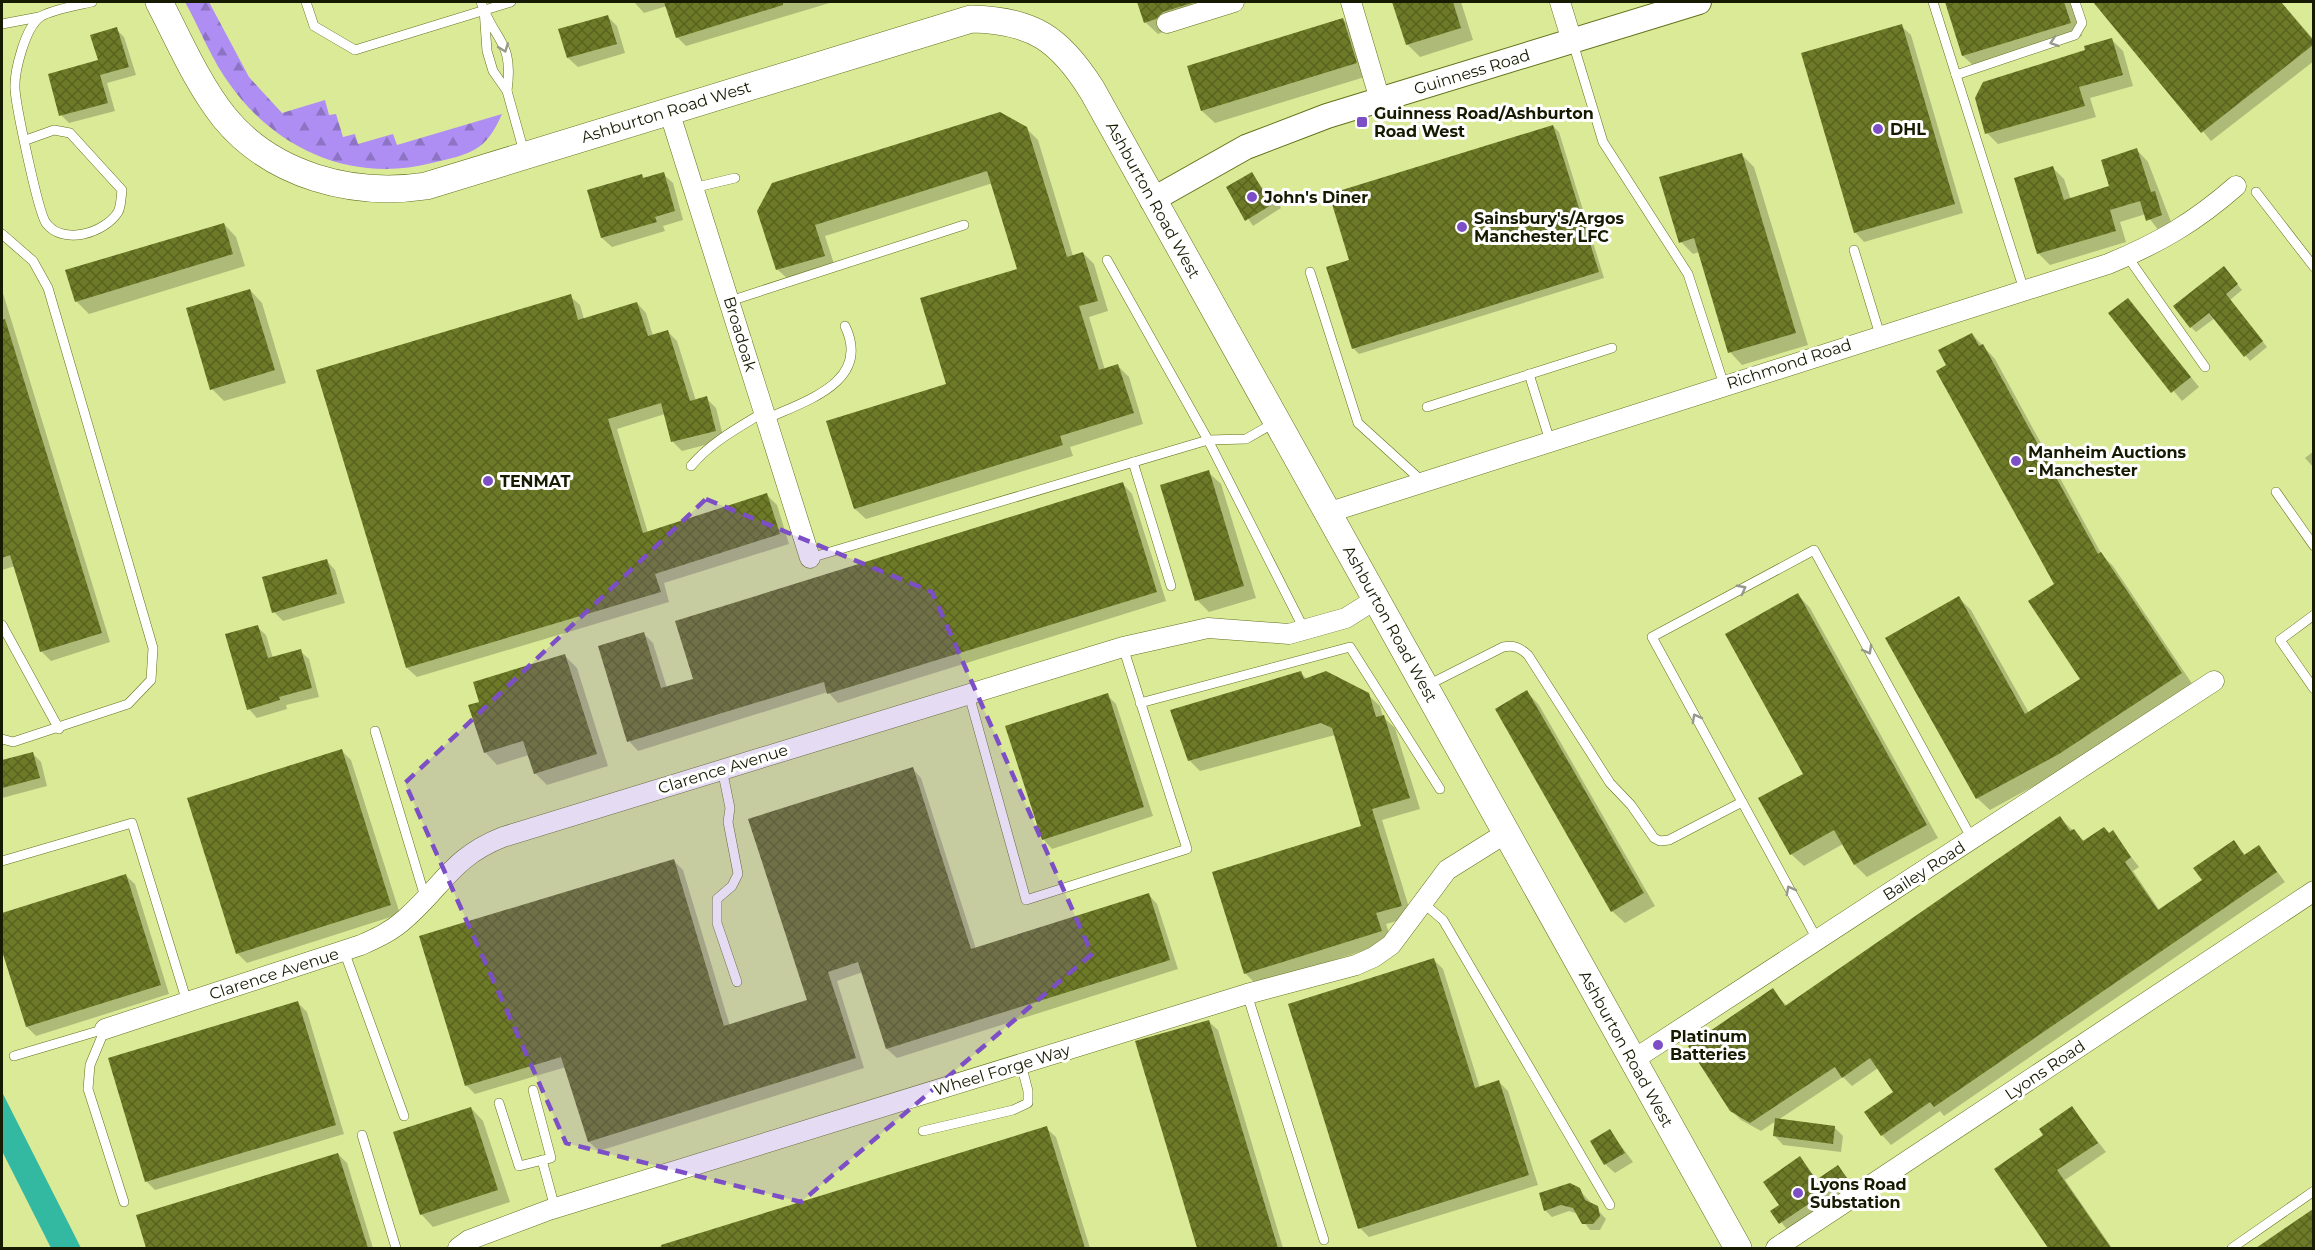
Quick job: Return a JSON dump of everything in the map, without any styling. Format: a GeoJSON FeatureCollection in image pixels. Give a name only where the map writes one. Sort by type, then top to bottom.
{"type":"FeatureCollection","features":[{"type":"Feature","properties":{"kind":"main road","name":"Ashburton Road West"},"geometry":{"type":"LineString","coordinates":[[159,2],[196,72],[225,118],[262,150],[311,177],[358,188],[398,190],[426,186],[525,157],[971,19],[994,19],[1019,24],[1059,45],[1075,63],[1738,1248]]}},
{"type":"Feature","properties":{"kind":"street"},"geometry":{"type":"LineString","coordinates":[[1167,23],[1234,2]]}},
{"type":"Feature","properties":{"kind":"street"},"geometry":{"type":"LineString","coordinates":[[1352,2],[1380,100]]}},
{"type":"Feature","properties":{"kind":"street"},"geometry":{"type":"LineString","coordinates":[[1560,2],[1572,41]]}},
{"type":"Feature","properties":{"kind":"street","name":"Guinness Road"},"geometry":{"type":"LineString","coordinates":[[1152,200],[1246,147],[1328,116],[1699,2]]}},
{"type":"Feature","properties":{"kind":"street","name":"Broadoak"},"geometry":{"type":"LineString","coordinates":[[669,111],[810,558]]}},
{"type":"Feature","properties":{"kind":"street","name":"Richmond Road"},"geometry":{"type":"LineString","coordinates":[[1327,513],[2127,256],[2182,229],[2236,186]]}},
{"type":"Feature","properties":{"kind":"street","name":"Clarence Avenue"},"geometry":{"type":"LineString","coordinates":[[105,1029],[344,951],[387,933],[406,918],[463,858],[483,844],[1123,646],[1209,628],[1289,634],[1346,618],[1376,599]]}},
{"type":"Feature","properties":{"kind":"street","name":"Bailey Road"},"geometry":{"type":"LineString","coordinates":[[1633,1060],[2214,681]]}},
{"type":"Feature","properties":{"kind":"street","name":"Wheel Forge Way"},"geometry":{"type":"LineString","coordinates":[[458,1248],[477,1236],[555,1208],[1247,994],[1374,957],[1391,945],[1447,870],[1506,833]]}},
{"type":"Feature","properties":{"kind":"street","name":"Lyons Road"},"geometry":{"type":"LineString","coordinates":[[1776,1248],[2313,891]]}},
{"type":"Feature","properties":{"kind":"lane"},"geometry":{"type":"LineString","coordinates":[[2,24],[39,17],[92,2]]}},
{"type":"Feature","properties":{"kind":"lane"},"geometry":{"type":"LineString","coordinates":[[306,2],[314,26],[355,50],[482,5],[511,2]]}},
{"type":"Feature","properties":{"kind":"lane"},"geometry":{"type":"LineString","coordinates":[[1933,2],[2024,290]]}},
{"type":"Feature","properties":{"kind":"lane"},"geometry":{"type":"LineString","coordinates":[[1956,75],[2075,35],[2082,22],[2075,2]]}},
{"type":"Feature","properties":{"kind":"lane"},"geometry":{"type":"LineString","coordinates":[[482,5],[505,46],[510,65],[507,91]]}},
{"type":"Feature","properties":{"kind":"lane"},"geometry":{"type":"LineString","coordinates":[[482,5],[487,51],[493,71],[507,91],[525,157]]}},
{"type":"Feature","properties":{"kind":"lane"},"geometry":{"type":"LineString","coordinates":[[26,140],[54,130],[70,133],[122,190],[119,211],[104,227],[67,235],[58,232],[46,223],[43,215],[26,140],[15,89],[25,38],[39,17]]}},
{"type":"Feature","properties":{"kind":"lane"},"geometry":{"type":"LineString","coordinates":[[1572,41],[1603,142],[1688,274],[1724,385]]}},
{"type":"Feature","properties":{"kind":"lane"},"geometry":{"type":"LineString","coordinates":[[693,188],[735,178]]}},
{"type":"Feature","properties":{"kind":"lane"},"geometry":{"type":"LineString","coordinates":[[2256,192],[2313,267]]}},
{"type":"Feature","properties":{"kind":"lane"},"geometry":{"type":"LineString","coordinates":[[730,301],[964,225]]}},
{"type":"Feature","properties":{"kind":"lane"},"geometry":{"type":"LineString","coordinates":[[2,234],[33,261],[48,288],[153,648],[151,680],[128,704],[59,729],[13,742],[2,739]]}},
{"type":"Feature","properties":{"kind":"lane"},"geometry":{"type":"LineString","coordinates":[[1854,250],[1880,334]]}},
{"type":"Feature","properties":{"kind":"lane"},"geometry":{"type":"LineString","coordinates":[[2127,256],[2205,367]]}},
{"type":"Feature","properties":{"kind":"lane"},"geometry":{"type":"LineString","coordinates":[[1107,260],[1208,440],[1304,629]]}},
{"type":"Feature","properties":{"kind":"lane"},"geometry":{"type":"LineString","coordinates":[[1310,272],[1358,423],[1423,482]]}},
{"type":"Feature","properties":{"kind":"lane"},"geometry":{"type":"LineString","coordinates":[[691,466],[715,443],[765,415],[828,391],[848,369],[852,341],[845,326]]}},
{"type":"Feature","properties":{"kind":"lane"},"geometry":{"type":"LineString","coordinates":[[1427,407],[1612,348]]}},
{"type":"Feature","properties":{"kind":"lane"},"geometry":{"type":"LineString","coordinates":[[1529,374],[1550,441]]}},
{"type":"Feature","properties":{"kind":"lane"},"geometry":{"type":"LineString","coordinates":[[810,558],[1208,440],[1246,439],[1275,422]]}},
{"type":"Feature","properties":{"kind":"lane"},"geometry":{"type":"LineString","coordinates":[[1133,462],[1171,586]]}},
{"type":"Feature","properties":{"kind":"lane"},"geometry":{"type":"LineString","coordinates":[[2276,492],[2313,546]]}},
{"type":"Feature","properties":{"kind":"lane"},"geometry":{"type":"LineString","coordinates":[[1818,941],[1652,637],[1814,550],[1972,839]]}},
{"type":"Feature","properties":{"kind":"lane"},"geometry":{"type":"LineString","coordinates":[[2313,615],[2280,640],[2313,689]]}},
{"type":"Feature","properties":{"kind":"lane"},"geometry":{"type":"LineString","coordinates":[[2,625],[59,729]]}},
{"type":"Feature","properties":{"kind":"lane"},"geometry":{"type":"LineString","coordinates":[[1425,687],[1503,647],[1512,645],[1528,655],[1610,783],[1631,805],[1654,838],[1660,841],[1669,840],[1742,802]]}},
{"type":"Feature","properties":{"kind":"lane"},"geometry":{"type":"LineString","coordinates":[[969,695],[1026,900],[1187,849],[1123,646]]}},
{"type":"Feature","properties":{"kind":"lane"},"geometry":{"type":"LineString","coordinates":[[1140,703],[1350,647],[1440,789]]}},
{"type":"Feature","properties":{"kind":"lane"},"geometry":{"type":"LineString","coordinates":[[375,731],[425,897]]}},
{"type":"Feature","properties":{"kind":"lane"},"geometry":{"type":"LineString","coordinates":[[722,769],[730,808],[728,822],[738,874],[732,886],[717,899],[717,923],[737,982]]}},
{"type":"Feature","properties":{"kind":"lane"},"geometry":{"type":"LineString","coordinates":[[2,861],[132,823],[187,1002]]}},
{"type":"Feature","properties":{"kind":"lane"},"geometry":{"type":"LineString","coordinates":[[1422,902],[1443,920],[1610,1205]]}},
{"type":"Feature","properties":{"kind":"lane"},"geometry":{"type":"LineString","coordinates":[[344,951],[404,1116]]}},
{"type":"Feature","properties":{"kind":"lane"},"geometry":{"type":"LineString","coordinates":[[1247,994],[1324,1240]]}},
{"type":"Feature","properties":{"kind":"lane"},"geometry":{"type":"LineString","coordinates":[[14,1056],[105,1029]]}},
{"type":"Feature","properties":{"kind":"lane"},"geometry":{"type":"LineString","coordinates":[[105,1029],[90,1065],[88,1089],[124,1202]]}},
{"type":"Feature","properties":{"kind":"lane"},"geometry":{"type":"LineString","coordinates":[[923,1131],[1013,1110],[1028,1103],[1028,1090],[1021,1064]]}},
{"type":"Feature","properties":{"kind":"lane"},"geometry":{"type":"LineString","coordinates":[[499,1103],[519,1166],[551,1158],[534,1090]]}},
{"type":"Feature","properties":{"kind":"lane"},"geometry":{"type":"LineString","coordinates":[[362,1135],[396,1248]]}},
{"type":"Feature","properties":{"kind":"lane"},"geometry":{"type":"LineString","coordinates":[[542,1160],[555,1208]]}},
{"type":"Feature","properties":{"kind":"lane"},"geometry":{"type":"LineString","coordinates":[[2232,1248],[2313,1191]]}},
{"type":"Feature","properties":{"kind":"highlighted area"},"geometry":{"type":"Polygon","coordinates":[[[706,499],[932,592],[1092,954],[801,1202],[566,1143],[405,783],[706,499]]]}},
{"type":"Feature","properties":{"kind":"green space"},"geometry":{"type":"Polygon","coordinates":[[[185,2],[209,2],[249,77],[282,113],[325,100],[329,115],[336,114],[343,137],[355,134],[358,144],[393,134],[397,145],[502,114],[490,136],[476,149],[457,157],[432,163],[403,168],[374,169],[347,165],[320,156],[295,144],[271,128],[250,109],[218,66],[185,2]]]}},
{"type":"Feature","properties":{"kind":"water"},"geometry":{"type":"Polygon","coordinates":[[[2,1092],[81,1248],[51,1248],[2,1151],[2,1092]]]}},
{"type":"Feature","properties":{"kind":"building"},"geometry":{"type":"Polygon","coordinates":[[[664,2],[783,2],[783,5],[676,38],[664,2]]]}},
{"type":"Feature","properties":{"kind":"building"},"geometry":{"type":"Polygon","coordinates":[[[1137,2],[1195,2],[1163,12],[1156,19],[1144,23],[1137,2]]]}},
{"type":"Feature","properties":{"kind":"building"},"geometry":{"type":"Polygon","coordinates":[[[1392,2],[1453,2],[1461,28],[1406,45],[1392,2]]]}},
{"type":"Feature","properties":{"kind":"building"},"geometry":{"type":"Polygon","coordinates":[[[1945,2],[2064,2],[2071,23],[1962,56],[1945,2]]]}},
{"type":"Feature","properties":{"kind":"building"},"geometry":{"type":"Polygon","coordinates":[[[2093,2],[2281,2],[2313,40],[2313,45],[2201,133],[2093,2]]]}},
{"type":"Feature","properties":{"kind":"building"},"geometry":{"type":"Polygon","coordinates":[[[608,15],[617,44],[567,58],[558,29],[608,15]]]}},
{"type":"Feature","properties":{"kind":"building"},"geometry":{"type":"Polygon","coordinates":[[[1343,18],[1357,63],[1201,111],[1187,66],[1343,18]]]}},
{"type":"Feature","properties":{"kind":"building","name":"DHL"},"geometry":{"type":"Polygon","coordinates":[[[1902,24],[1955,204],[1854,233],[1801,53],[1902,24]]]}},
{"type":"Feature","properties":{"kind":"building"},"geometry":{"type":"Polygon","coordinates":[[[117,27],[129,67],[100,75],[108,103],[59,116],[48,74],[98,60],[90,35],[117,27]]]}},
{"type":"Feature","properties":{"kind":"building"},"geometry":{"type":"Polygon","coordinates":[[[2112,38],[2123,75],[2079,87],[2085,106],[1985,134],[1975,98],[1983,82],[2085,50],[2084,46],[2112,38]]]}},
{"type":"Feature","properties":{"kind":"building"},"geometry":{"type":"Polygon","coordinates":[[[1000,112],[1027,127],[1067,257],[1083,252],[1098,301],[1079,306],[1099,370],[1118,364],[1134,413],[1060,436],[1063,445],[854,509],[826,421],[946,384],[920,298],[1017,269],[987,171],[815,225],[825,256],[776,270],[757,211],[772,183],[1000,112]]]}},
{"type":"Feature","properties":{"kind":"building","name":"Sainsbury's/Argos Manchester LFC"},"geometry":{"type":"Polygon","coordinates":[[[1553,125],[1599,272],[1352,349],[1326,267],[1349,260],[1329,194],[1553,125]]]}},
{"type":"Feature","properties":{"kind":"building"},"geometry":{"type":"Polygon","coordinates":[[[2137,148],[2151,192],[2155,191],[2162,215],[2146,221],[2140,201],[2110,210],[2116,231],[2037,254],[2014,178],[2053,166],[2064,200],[2109,186],[2101,160],[2137,148]]]}},
{"type":"Feature","properties":{"kind":"building"},"geometry":{"type":"Polygon","coordinates":[[[1742,153],[1796,333],[1728,353],[1694,238],[1679,243],[1659,177],[1742,153]]]}},
{"type":"Feature","properties":{"kind":"building"},"geometry":{"type":"Polygon","coordinates":[[[664,172],[675,211],[655,217],[657,222],[601,238],[587,190],[642,174],[643,178],[664,172]]]}},
{"type":"Feature","properties":{"kind":"building","name":"John's Diner"},"geometry":{"type":"Polygon","coordinates":[[[1252,172],[1264,192],[1269,189],[1276,202],[1245,221],[1226,187],[1252,172]]]}},
{"type":"Feature","properties":{"kind":"building"},"geometry":{"type":"Polygon","coordinates":[[[224,223],[233,254],[75,302],[65,270],[224,223]]]}},
{"type":"Feature","properties":{"kind":"building"},"geometry":{"type":"Polygon","coordinates":[[[2224,266],[2238,284],[2226,294],[2263,341],[2244,357],[2209,313],[2190,328],[2173,306],[2224,266]]]}},
{"type":"Feature","properties":{"kind":"building"},"geometry":{"type":"Polygon","coordinates":[[[250,289],[275,370],[210,390],[186,308],[250,289]]]}},
{"type":"Feature","properties":{"kind":"building","name":"TENMAT"},"geometry":{"type":"Polygon","coordinates":[[[571,294],[578,320],[637,302],[648,336],[668,330],[690,401],[707,396],[716,431],[671,442],[661,403],[608,419],[643,533],[767,493],[780,534],[655,574],[661,592],[406,668],[316,370],[571,294]]]}},
{"type":"Feature","properties":{"kind":"building"},"geometry":{"type":"Polygon","coordinates":[[[2128,298],[2191,377],[2171,393],[2108,313],[2128,298]]]}},
{"type":"Feature","properties":{"kind":"building"},"geometry":{"type":"Polygon","coordinates":[[[5,319],[102,633],[40,652],[10,555],[2,558],[2,320],[5,319]]]}},
{"type":"Feature","properties":{"kind":"building"},"geometry":{"type":"Polygon","coordinates":[[[1972,333],[1979,346],[1983,344],[2098,554],[2101,552],[2182,673],[2059,754],[1976,799],[1885,638],[1959,596],[2025,714],[2080,679],[2028,601],[2054,584],[1936,371],[1946,365],[1938,350],[1972,333]]]}},
{"type":"Feature","properties":{"kind":"building"},"geometry":{"type":"Polygon","coordinates":[[[1209,470],[1244,586],[1195,601],[1160,485],[1209,470]]]}},
{"type":"Feature","properties":{"kind":"building"},"geometry":{"type":"Polygon","coordinates":[[[1123,482],[1157,592],[827,694],[824,682],[627,742],[598,646],[644,632],[661,688],[693,679],[675,621],[1123,482]]]}},
{"type":"Feature","properties":{"kind":"building"},"geometry":{"type":"Polygon","coordinates":[[[327,559],[337,594],[272,613],[262,577],[327,559]]]}},
{"type":"Feature","properties":{"kind":"building"},"geometry":{"type":"Polygon","coordinates":[[[1798,593],[1927,825],[1854,865],[1834,830],[1790,855],[1758,798],[1803,774],[1725,634],[1798,593]]]}},
{"type":"Feature","properties":{"kind":"building"},"geometry":{"type":"Polygon","coordinates":[[[258,625],[268,658],[301,649],[312,688],[279,697],[280,700],[247,710],[225,634],[258,625]]]}},
{"type":"Feature","properties":{"kind":"building"},"geometry":{"type":"Polygon","coordinates":[[[565,654],[597,754],[534,774],[523,741],[484,753],[468,705],[479,702],[473,682],[565,654]]]}},
{"type":"Feature","properties":{"kind":"building"},"geometry":{"type":"Polygon","coordinates":[[[1301,671],[1304,679],[1326,671],[1369,693],[1376,717],[1384,715],[1410,798],[1372,809],[1402,906],[1376,913],[1382,931],[1244,974],[1212,872],[1361,826],[1332,728],[1321,723],[1188,761],[1170,710],[1301,671]]]}},
{"type":"Feature","properties":{"kind":"building"},"geometry":{"type":"Polygon","coordinates":[[[1527,690],[1644,893],[1611,912],[1495,709],[1527,690]]]}},
{"type":"Feature","properties":{"kind":"building"},"geometry":{"type":"Polygon","coordinates":[[[1108,693],[1144,807],[1042,840],[1005,726],[1108,693]]]}},
{"type":"Feature","properties":{"kind":"building"},"geometry":{"type":"Polygon","coordinates":[[[342,749],[391,905],[236,954],[187,798],[342,749]]]}},
{"type":"Feature","properties":{"kind":"building"},"geometry":{"type":"Polygon","coordinates":[[[33,752],[40,778],[2,788],[2,760],[33,752]]]}},
{"type":"Feature","properties":{"kind":"building"},"geometry":{"type":"Polygon","coordinates":[[[913,767],[971,949],[1149,893],[1170,960],[886,1049],[858,962],[828,972],[856,1058],[588,1142],[561,1057],[465,1086],[419,936],[674,859],[724,1026],[807,1000],[748,819],[913,767]]]}},
{"type":"Feature","properties":{"kind":"building"},"geometry":{"type":"Polygon","coordinates":[[[2060,816],[2070,831],[2074,829],[2083,841],[2104,827],[2109,833],[2113,830],[2131,857],[2125,862],[2158,910],[2202,880],[2193,868],[2234,840],[2244,855],[2259,845],[2277,872],[1934,1107],[1930,1102],[1881,1136],[1864,1112],[1893,1092],[1870,1058],[1842,1078],[1835,1067],[1750,1123],[1730,1111],[1688,1046],[1773,988],[1785,1006],[2060,816]]]}},
{"type":"Feature","properties":{"kind":"building"},"geometry":{"type":"Polygon","coordinates":[[[126,874],[161,985],[26,1027],[2,951],[2,913],[126,874]]]}},
{"type":"Feature","properties":{"kind":"building"},"geometry":{"type":"Polygon","coordinates":[[[1434,958],[1475,1088],[1499,1080],[1529,1175],[1358,1229],[1288,1004],[1434,958]]]}},
{"type":"Feature","properties":{"kind":"building"},"geometry":{"type":"Polygon","coordinates":[[[298,1001],[336,1125],[145,1182],[108,1058],[298,1001]]]}},
{"type":"Feature","properties":{"kind":"building"},"geometry":{"type":"Polygon","coordinates":[[[1209,1020],[1278,1248],[1197,1248],[1135,1041],[1209,1020]]]}},
{"type":"Feature","properties":{"kind":"building"},"geometry":{"type":"Polygon","coordinates":[[[2072,1106],[2098,1143],[2057,1170],[2111,1248],[2048,1248],[1994,1169],[2043,1135],[2039,1129],[2072,1106]]]}},
{"type":"Feature","properties":{"kind":"building"},"geometry":{"type":"Polygon","coordinates":[[[471,1107],[498,1190],[420,1215],[393,1132],[471,1107]]]}},
{"type":"Feature","properties":{"kind":"building"},"geometry":{"type":"Polygon","coordinates":[[[1775,1118],[1835,1126],[1833,1144],[1773,1136],[1775,1118]]]}},
{"type":"Feature","properties":{"kind":"building"},"geometry":{"type":"Polygon","coordinates":[[[1047,1126],[1085,1248],[662,1248],[661,1245],[1047,1126]]]}},
{"type":"Feature","properties":{"kind":"building"},"geometry":{"type":"Polygon","coordinates":[[[1610,1129],[1625,1153],[1604,1165],[1590,1141],[1610,1129]]]}},
{"type":"Feature","properties":{"kind":"building"},"geometry":{"type":"Polygon","coordinates":[[[338,1153],[368,1248],[146,1248],[136,1215],[338,1153]]]}},
{"type":"Feature","properties":{"kind":"building","name":"Lyons Road Substation"},"geometry":{"type":"Polygon","coordinates":[[[1800,1156],[1816,1180],[1838,1165],[1847,1178],[1779,1224],[1770,1211],[1779,1205],[1763,1182],[1800,1156]]]}},
{"type":"Feature","properties":{"kind":"building"},"geometry":{"type":"Polygon","coordinates":[[[1570,1183],[1580,1188],[1585,1200],[1598,1206],[1600,1216],[1593,1224],[1582,1224],[1573,1208],[1561,1205],[1544,1211],[1539,1193],[1570,1183]]]}},
{"type":"Feature","properties":{"kind":"building"},"geometry":{"type":"Polygon","coordinates":[[[2313,1209],[2313,1248],[2256,1248],[2313,1209]]]}},
{"type":"Feature","properties":{"kind":"place","name":"Guinness Road/Ashburton Road West"},"geometry":{"type":"Point","coordinates":[1362,122]}},
{"type":"Feature","properties":{"kind":"place","name":"DHL"},"geometry":{"type":"Point","coordinates":[1878,129]}},
{"type":"Feature","properties":{"kind":"place","name":"John's Diner"},"geometry":{"type":"Point","coordinates":[1252,197]}},
{"type":"Feature","properties":{"kind":"place","name":"Sainsbury's/Argos Manchester LFC"},"geometry":{"type":"Point","coordinates":[1462,227]}},
{"type":"Feature","properties":{"kind":"place","name":"Manheim Auctions - Manchester"},"geometry":{"type":"Point","coordinates":[2016,461]}},
{"type":"Feature","properties":{"kind":"place","name":"TENMAT"},"geometry":{"type":"Point","coordinates":[488,481]}},
{"type":"Feature","properties":{"kind":"place","name":"Platinum Batteries"},"geometry":{"type":"Point","coordinates":[1658,1045]}},
{"type":"Feature","properties":{"kind":"place","name":"Lyons Road Substation"},"geometry":{"type":"Point","coordinates":[1798,1193]}}]}
